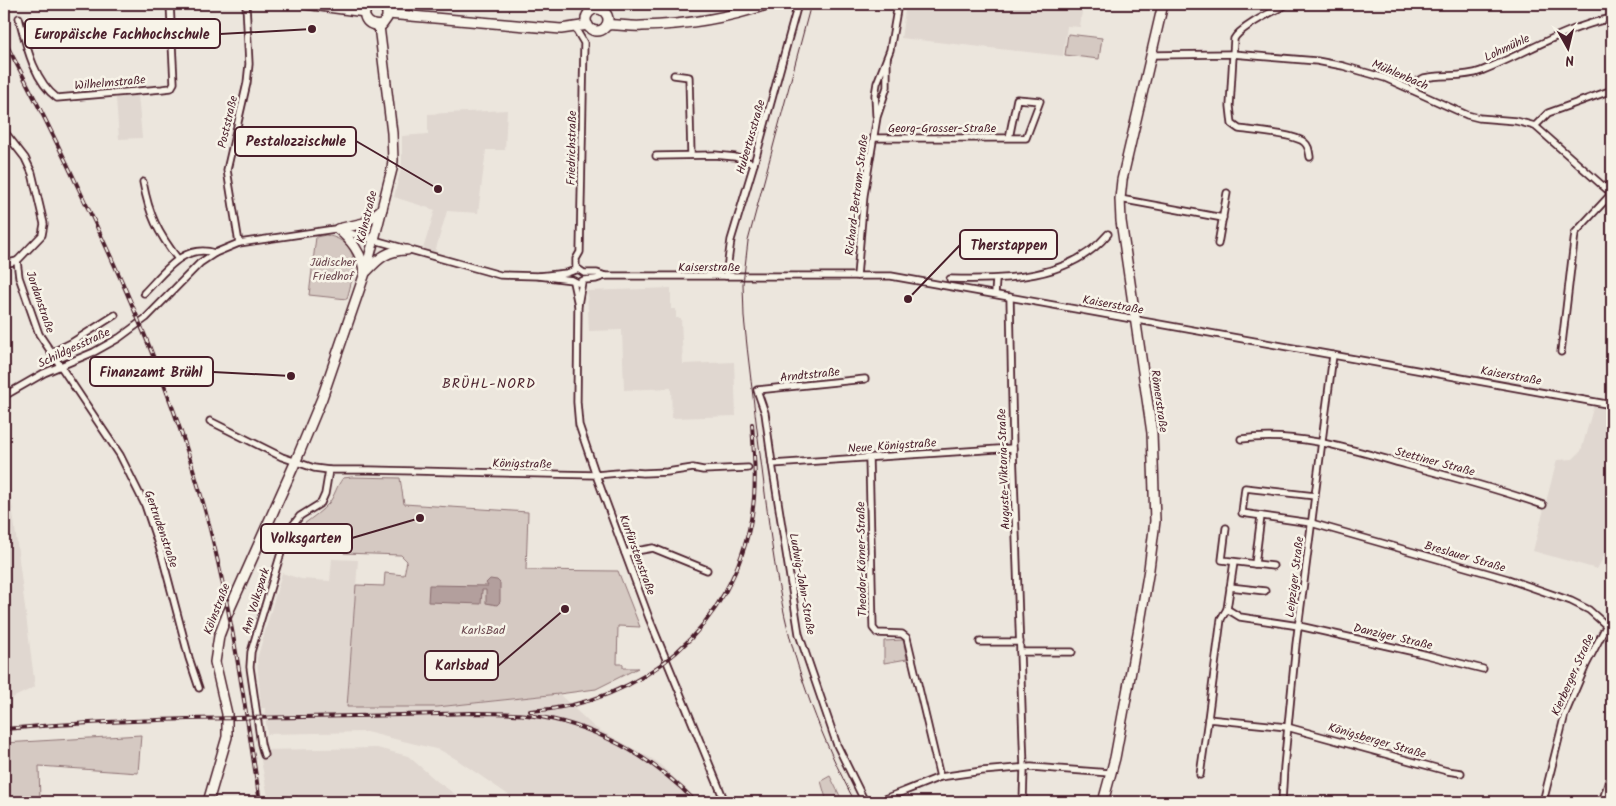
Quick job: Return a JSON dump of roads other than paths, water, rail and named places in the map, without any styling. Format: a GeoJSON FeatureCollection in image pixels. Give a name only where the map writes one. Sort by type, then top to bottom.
{"type":"FeatureCollection","features":[{"type":"Feature","properties":{"kind":"main road"},"geometry":{"type":"LineString","coordinates":[[305,4],[365,12]]}},
{"type":"Feature","properties":{"kind":"main road"},"geometry":{"type":"LineString","coordinates":[[372,4],[368,6],[364,16],[368,23],[379,26],[384,23],[388,14],[386,8],[381,4]]}},
{"type":"Feature","properties":{"kind":"main road"},"geometry":{"type":"LineString","coordinates":[[607,25],[642,26],[695,22],[747,11],[768,4]]}},
{"type":"Feature","properties":{"kind":"main road","name":"Römerstraße"},"geometry":{"type":"LineString","coordinates":[[1103,802],[1140,622],[1151,555],[1154,522],[1152,433],[1134,319],[1121,221],[1120,199],[1122,180],[1163,4]]}},
{"type":"Feature","properties":{"kind":"main road"},"geometry":{"type":"LineString","coordinates":[[590,8],[604,11],[608,17],[607,25],[602,30],[592,30],[588,25],[587,16],[590,8]]}},
{"type":"Feature","properties":{"kind":"main road"},"geometry":{"type":"LineString","coordinates":[[388,14],[536,27],[575,28],[588,25]]}},
{"type":"Feature","properties":{"kind":"main road","name":"Kölnstraße"},"geometry":{"type":"LineString","coordinates":[[208,802],[227,737],[227,714],[215,662],[219,636],[322,398],[365,273],[392,168],[392,133],[379,26]]}},
{"type":"Feature","properties":{"kind":"main road"},"geometry":{"type":"LineString","coordinates":[[338,229],[364,223],[382,209]]}},
{"type":"Feature","properties":{"kind":"main road"},"geometry":{"type":"LineString","coordinates":[[338,229],[349,238],[357,249],[365,273]]}},
{"type":"Feature","properties":{"kind":"main road"},"geometry":{"type":"LineString","coordinates":[[365,273],[384,254],[407,250]]}},
{"type":"Feature","properties":{"kind":"street","name":"Wilhelmstraße"},"geometry":{"type":"LineString","coordinates":[[19,18],[30,56],[43,84],[58,98],[162,89],[170,88],[174,84],[170,4]]}},
{"type":"Feature","properties":{"kind":"street","name":"Poststraße"},"geometry":{"type":"LineString","coordinates":[[239,244],[227,170],[247,82],[249,64],[246,4]]}},
{"type":"Feature","properties":{"kind":"street","name":"Hubertusstraße"},"geometry":{"type":"LineString","coordinates":[[726,276],[731,240],[798,4]]}},
{"type":"Feature","properties":{"kind":"street","name":"Richard-Bertram-Straße"},"geometry":{"type":"LineString","coordinates":[[857,276],[864,195],[877,117],[887,87],[888,59],[898,4]]}},
{"type":"Feature","properties":{"kind":"street"},"geometry":{"type":"LineString","coordinates":[[1287,4],[1236,35],[1234,39],[1230,106],[1232,124],[1235,127],[1295,138],[1304,142],[1309,149],[1310,157]]}},
{"type":"Feature","properties":{"kind":"street","name":"Lohmühle"},"geometry":{"type":"LineString","coordinates":[[1412,90],[1416,82],[1424,78],[1480,71],[1564,32],[1592,22],[1612,18]]}},
{"type":"Feature","properties":{"kind":"street","name":"Friedrichstraße"},"geometry":{"type":"LineString","coordinates":[[574,271],[576,259],[580,252],[584,43],[575,28]]}},
{"type":"Feature","properties":{"kind":"street","name":"Mühlenbach"},"geometry":{"type":"LineString","coordinates":[[1152,55],[1232,54],[1317,61],[1370,73],[1467,115],[1479,118],[1516,121],[1535,126],[1612,194],[1575,233],[1560,352]]}},
{"type":"Feature","properties":{"kind":"street","name":"Richard-Bertram-Straße"},"geometry":{"type":"LineString","coordinates":[[877,117],[875,102],[877,83],[888,59]]}},
{"type":"Feature","properties":{"kind":"street"},"geometry":{"type":"LineString","coordinates":[[674,75],[689,77],[691,155]]}},
{"type":"Feature","properties":{"kind":"street"},"geometry":{"type":"LineString","coordinates":[[1535,126],[1548,113],[1612,90]]}},
{"type":"Feature","properties":{"kind":"street"},"geometry":{"type":"LineString","coordinates":[[1017,100],[1040,101],[1026,138],[1010,138],[1017,100]]}},
{"type":"Feature","properties":{"kind":"street","name":"Jordanstraße"},"geometry":{"type":"LineString","coordinates":[[4,131],[25,158],[32,172],[44,224],[42,235],[18,261],[19,277],[39,334],[59,366]]}},
{"type":"Feature","properties":{"kind":"street","name":"Georg-Grosser-Straße"},"geometry":{"type":"LineString","coordinates":[[874,138],[1010,138]]}},
{"type":"Feature","properties":{"kind":"street"},"geometry":{"type":"LineString","coordinates":[[4,144],[10,140]]}},
{"type":"Feature","properties":{"kind":"street"},"geometry":{"type":"LineString","coordinates":[[656,156],[735,157],[754,164]]}},
{"type":"Feature","properties":{"kind":"street"},"geometry":{"type":"LineString","coordinates":[[143,182],[152,215],[163,240],[178,259]]}},
{"type":"Feature","properties":{"kind":"street"},"geometry":{"type":"LineString","coordinates":[[1218,244],[1227,193]]}},
{"type":"Feature","properties":{"kind":"street"},"geometry":{"type":"LineString","coordinates":[[1120,199],[1223,218]]}},
{"type":"Feature","properties":{"kind":"street","name":"Schildgesstraße"},"geometry":{"type":"LineString","coordinates":[[4,396],[44,373],[94,352],[128,332],[164,301],[194,268],[215,253],[239,244],[326,229],[338,229],[374,240]]}},
{"type":"Feature","properties":{"kind":"street"},"geometry":{"type":"LineString","coordinates":[[950,279],[996,280],[1020,277],[1058,268],[1086,254],[1102,242],[1108,234]]}},
{"type":"Feature","properties":{"kind":"street"},"geometry":{"type":"LineString","coordinates":[[374,240],[500,274],[539,276],[578,283],[583,278],[580,270],[539,276]]}},
{"type":"Feature","properties":{"kind":"street","name":"Schildgesstraße"},"geometry":{"type":"LineString","coordinates":[[144,293],[178,259],[194,251],[201,250],[215,253]]}},
{"type":"Feature","properties":{"kind":"street"},"geometry":{"type":"LineString","coordinates":[[4,264],[18,261]]}},
{"type":"Feature","properties":{"kind":"street"},"geometry":{"type":"LineString","coordinates":[[572,281],[570,276],[574,271]]}},
{"type":"Feature","properties":{"kind":"street","name":"Kaiserstraße"},"geometry":{"type":"LineString","coordinates":[[583,278],[597,273],[605,276],[857,276],[899,278],[1612,405]]}},
{"type":"Feature","properties":{"kind":"street","name":"Kurfürstenstraße"},"geometry":{"type":"LineString","coordinates":[[583,278],[578,305],[577,402],[579,425],[649,618],[725,802]]}},
{"type":"Feature","properties":{"kind":"street"},"geometry":{"type":"LineString","coordinates":[[994,294],[996,280]]}},
{"type":"Feature","properties":{"kind":"street","name":"Kurfürstenstraße"},"geometry":{"type":"LineString","coordinates":[[572,281],[578,305]]}},
{"type":"Feature","properties":{"kind":"street","name":"Auguste-Viktoria-Straße"},"geometry":{"type":"LineString","coordinates":[[1010,297],[1024,768],[1022,802]]}},
{"type":"Feature","properties":{"kind":"street","name":"Schildgesstraße"},"geometry":{"type":"LineString","coordinates":[[50,353],[71,343],[115,315]]}},
{"type":"Feature","properties":{"kind":"street","name":"Leipziger Straße"},"geometry":{"type":"LineString","coordinates":[[1282,802],[1287,727],[1298,626],[1320,443],[1333,354]]}},
{"type":"Feature","properties":{"kind":"street","name":"Gertrudenstraße"},"geometry":{"type":"LineString","coordinates":[[59,366],[120,456],[144,505],[162,556],[189,658],[199,688]]}},
{"type":"Feature","properties":{"kind":"street","name":"Arndtstraße"},"geometry":{"type":"LineString","coordinates":[[757,390],[865,379]]}},
{"type":"Feature","properties":{"kind":"street","name":"Ludwig-Jahn-Straße"},"geometry":{"type":"LineString","coordinates":[[757,390],[765,414],[799,634],[837,746],[865,802]]}},
{"type":"Feature","properties":{"kind":"street"},"geometry":{"type":"LineString","coordinates":[[210,421],[295,463]]}},
{"type":"Feature","properties":{"kind":"street","name":"Stettiner Straße"},"geometry":{"type":"LineString","coordinates":[[1242,439],[1267,437],[1320,443],[1503,490],[1543,505]]}},
{"type":"Feature","properties":{"kind":"street","name":"Neue Königstraße"},"geometry":{"type":"LineString","coordinates":[[772,464],[1013,448]]}},
{"type":"Feature","properties":{"kind":"street","name":"Theodor-Körner-Straße"},"geometry":{"type":"LineString","coordinates":[[869,458],[873,628],[877,633],[902,634],[907,638],[940,778]]}},
{"type":"Feature","properties":{"kind":"street","name":"Königstraße"},"geometry":{"type":"LineString","coordinates":[[295,463],[329,470],[596,475],[629,472],[667,472],[693,468],[703,470],[748,468]]}},
{"type":"Feature","properties":{"kind":"street","name":"Am Volkspark"},"geometry":{"type":"LineString","coordinates":[[264,755],[250,667],[251,652],[287,533],[300,516],[321,503],[325,494],[329,470]]}},
{"type":"Feature","properties":{"kind":"street","name":"Breslauer Straße"},"geometry":{"type":"LineString","coordinates":[[1315,496],[1245,488],[1242,514],[1311,523],[1508,580],[1589,610],[1607,626]]}},
{"type":"Feature","properties":{"kind":"street"},"geometry":{"type":"LineString","coordinates":[[1255,564],[1261,516]]}},
{"type":"Feature","properties":{"kind":"street"},"geometry":{"type":"LineString","coordinates":[[1226,528],[1222,560],[1272,566]]}},
{"type":"Feature","properties":{"kind":"street"},"geometry":{"type":"LineString","coordinates":[[625,553],[653,548],[707,570]]}},
{"type":"Feature","properties":{"kind":"street"},"geometry":{"type":"LineString","coordinates":[[1200,775],[1221,619],[1227,609],[1234,562]]}},
{"type":"Feature","properties":{"kind":"street"},"geometry":{"type":"LineString","coordinates":[[1230,587],[1265,591]]}},
{"type":"Feature","properties":{"kind":"street","name":"Danziger Straße"},"geometry":{"type":"LineString","coordinates":[[1227,609],[1240,617],[1298,626],[1484,669]]}},
{"type":"Feature","properties":{"kind":"street","name":"Kierberger Straße"},"geometry":{"type":"LineString","coordinates":[[1543,802],[1565,714],[1586,666],[1612,615]]}},
{"type":"Feature","properties":{"kind":"street"},"geometry":{"type":"LineString","coordinates":[[980,642],[1020,642]]}},
{"type":"Feature","properties":{"kind":"street"},"geometry":{"type":"LineString","coordinates":[[1020,652],[1072,652]]}},
{"type":"Feature","properties":{"kind":"street","name":"Königsberger Straße"},"geometry":{"type":"LineString","coordinates":[[1208,719],[1287,727],[1446,771],[1461,773]]}},
{"type":"Feature","properties":{"kind":"street"},"geometry":{"type":"LineString","coordinates":[[877,802],[940,778],[982,771],[1024,768],[1110,773]]}},
{"type":"Feature","properties":{"kind":"street"},"geometry":{"type":"LineString","coordinates":[[1602,802],[1609,781]]}},
{"type":"Feature","properties":{"kind":"tram line"},"geometry":{"type":"LineString","coordinates":[[811,4],[748,241],[743,284],[744,317],[772,544],[788,629],[811,705],[855,802]]}},
{"type":"Feature","properties":{"kind":"railway"},"geometry":{"type":"LineString","coordinates":[[4,40],[56,142],[135,312],[165,386],[191,461],[221,574],[260,802]]}},
{"type":"Feature","properties":{"kind":"railway"},"geometry":{"type":"LineString","coordinates":[[530,711],[571,705],[609,693],[645,676],[676,652],[703,624],[725,591],[742,554],[752,514],[755,480],[752,424]]}},
{"type":"Feature","properties":{"kind":"railway"},"geometry":{"type":"LineString","coordinates":[[4,729],[179,719],[470,713],[527,715],[575,726],[619,744],[660,770],[696,802]]}},
{"type":"Feature","properties":{"kind":"railway"},"geometry":{"type":"LineString","coordinates":[[296,798],[298,802]]}},
{"type":"Feature","properties":{"kind":"place","name":"Europäische Fachhochschule"},"geometry":{"type":"Point","coordinates":[312,29]}},
{"type":"Feature","properties":{"kind":"place","name":"Pestalozzischule"},"geometry":{"type":"Point","coordinates":[438,189]}},
{"type":"Feature","properties":{"kind":"place","name":"Therstappen"},"geometry":{"type":"Point","coordinates":[908,299]}},
{"type":"Feature","properties":{"kind":"place","name":"Finanzamt Brühl"},"geometry":{"type":"Point","coordinates":[291,376]}},
{"type":"Feature","properties":{"kind":"place","name":"Volksgarten"},"geometry":{"type":"Point","coordinates":[420,518]}},
{"type":"Feature","properties":{"kind":"place","name":"Karlsbad"},"geometry":{"type":"Point","coordinates":[565,609]}},
{"type":"Feature","properties":{"kind":"district","name":"BRÜHL-NORD"},"geometry":{"type":"Point","coordinates":[489,384]}},
{"type":"Feature","properties":{"kind":"park label","name":"Jüdischer Friedhof"},"geometry":{"type":"Point","coordinates":[333,269]}},
{"type":"Feature","properties":{"kind":"park label","name":"KarlsBad"},"geometry":{"type":"Point","coordinates":[483,630]}}]}
